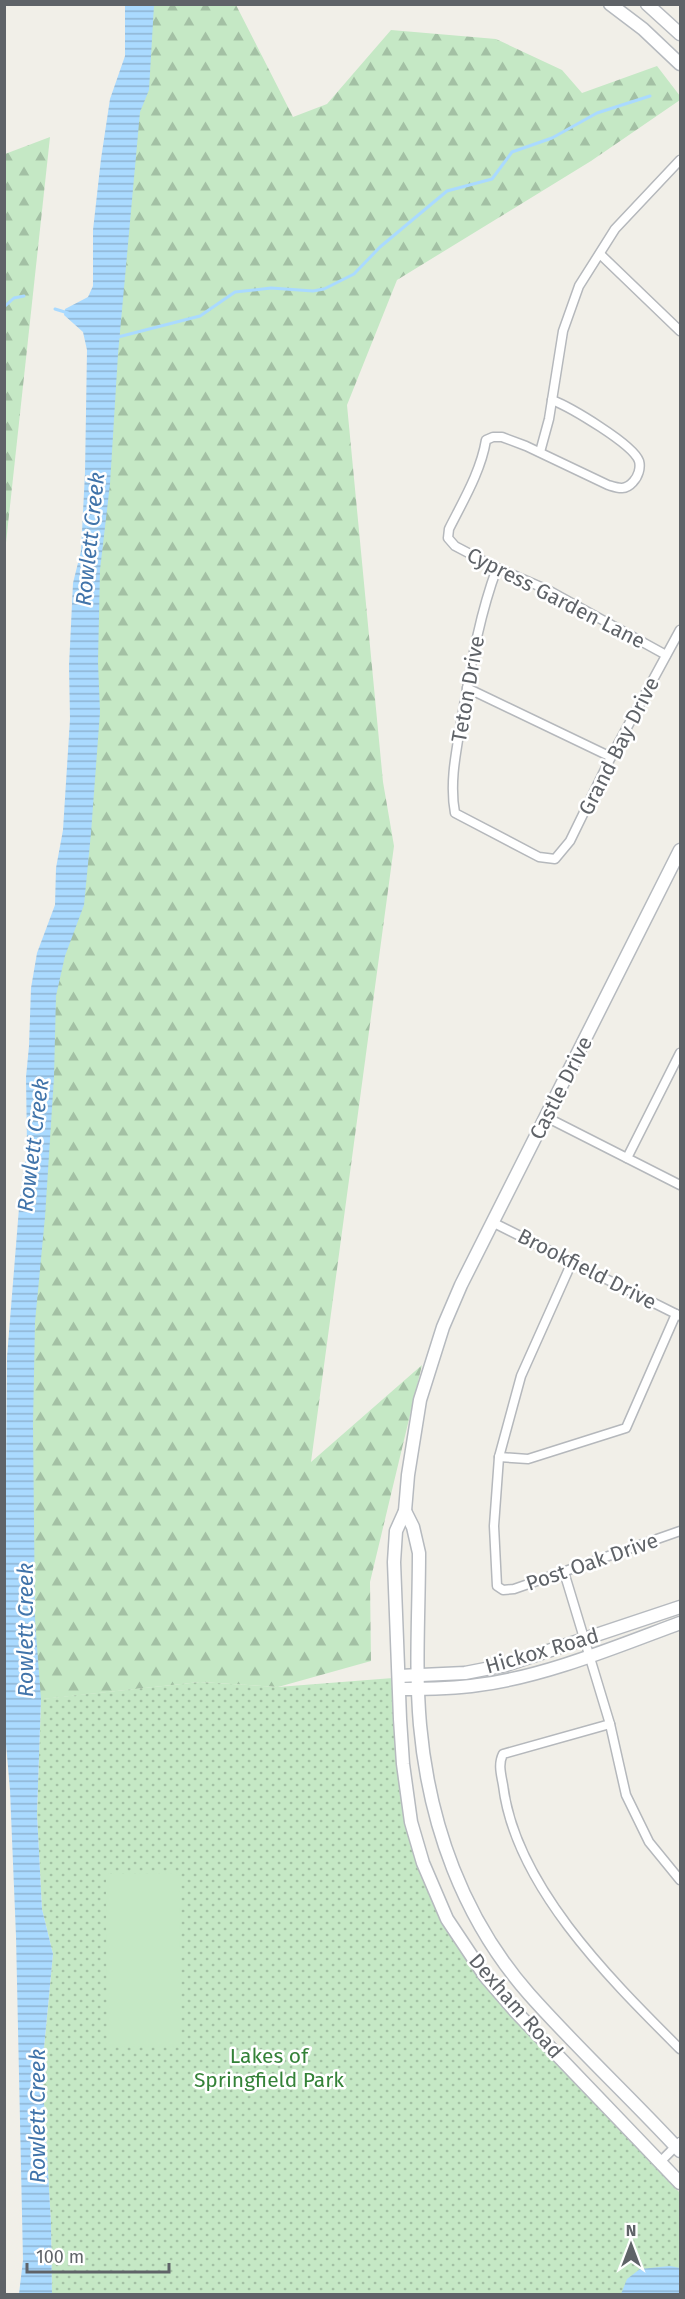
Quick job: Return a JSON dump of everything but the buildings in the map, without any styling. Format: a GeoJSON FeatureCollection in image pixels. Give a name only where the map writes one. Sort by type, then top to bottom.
{"type":"FeatureCollection","features":[{"type":"Feature","properties":{"kind":"street"},"geometry":{"type":"LineString","coordinates":[[610,4],[643,29],[681,64]]}},
{"type":"Feature","properties":{"kind":"street"},"geometry":{"type":"LineString","coordinates":[[647,4],[681,34]]}},
{"type":"Feature","properties":{"kind":"street"},"geometry":{"type":"LineString","coordinates":[[552,400],[588,419],[631,451],[638,459],[640,467],[636,480],[628,487],[621,489],[540,452],[568,315],[579,286],[615,229],[681,160]]}},
{"type":"Feature","properties":{"kind":"street"},"geometry":{"type":"LineString","coordinates":[[600,254],[681,331]]}},
{"type":"Feature","properties":{"kind":"street","name":"Cypress Garden Lane"},"geometry":{"type":"LineString","coordinates":[[540,452],[502,437],[486,440],[485,451],[449,530],[448,538],[455,546],[497,568],[548,590],[666,655]]}},
{"type":"Feature","properties":{"kind":"street","name":"Teton Drive"},"geometry":{"type":"LineString","coordinates":[[497,568],[486,598],[467,688],[454,766],[455,813],[539,857],[555,859]]}},
{"type":"Feature","properties":{"kind":"street","name":"Grand Bay Drive"},"geometry":{"type":"LineString","coordinates":[[555,859],[570,841],[611,758],[681,630]]}},
{"type":"Feature","properties":{"kind":"street"},"geometry":{"type":"LineString","coordinates":[[467,688],[611,758]]}},
{"type":"Feature","properties":{"kind":"street","name":"Castle Drive"},"geometry":{"type":"LineString","coordinates":[[442,1327],[492,1222],[681,850]]}},
{"type":"Feature","properties":{"kind":"street"},"geometry":{"type":"LineString","coordinates":[[627,1158],[681,1053]]}},
{"type":"Feature","properties":{"kind":"street"},"geometry":{"type":"LineString","coordinates":[[546,1117],[678,1184]]}},
{"type":"Feature","properties":{"kind":"street","name":"Brookfield Drive"},"geometry":{"type":"LineString","coordinates":[[492,1222],[678,1315]]}},
{"type":"Feature","properties":{"kind":"street"},"geometry":{"type":"LineString","coordinates":[[572,1262],[521,1376],[499,1457],[528,1459],[626,1428],[678,1315]]}},
{"type":"Feature","properties":{"kind":"street","name":"Dexham Road"},"geometry":{"type":"LineString","coordinates":[[442,1327],[420,1400],[405,1510],[396,1531],[394,1562],[403,1764],[411,1822],[423,1863],[447,1919],[485,1976],[516,2012],[681,2183]]}},
{"type":"Feature","properties":{"kind":"street","name":"Post Oak Drive"},"geometry":{"type":"LineString","coordinates":[[499,1457],[494,1526],[495,1568],[497,1586],[503,1590],[514,1589],[681,1531]]}},
{"type":"Feature","properties":{"kind":"street","name":"Dexham Road"},"geometry":{"type":"LineString","coordinates":[[405,1510],[413,1527],[419,1553],[420,1726],[437,1823],[458,1884],[485,1935],[528,1992],[679,2146]]}},
{"type":"Feature","properties":{"kind":"street"},"geometry":{"type":"LineString","coordinates":[[564,1572],[610,1724],[630,1806],[649,1842],[681,1880]]}},
{"type":"Feature","properties":{"kind":"street","name":"Hickox Road"},"geometry":{"type":"LineString","coordinates":[[399,1676],[465,1673],[506,1665],[681,1607]]}},
{"type":"Feature","properties":{"kind":"street","name":"Hickox Road"},"geometry":{"type":"LineString","coordinates":[[400,1689],[479,1685],[515,1678],[589,1656],[681,1623]]}},
{"type":"Feature","properties":{"kind":"street"},"geometry":{"type":"LineString","coordinates":[[610,1724],[503,1754],[500,1766],[506,1808],[524,1857],[554,1907],[592,1955],[681,2049]]}},
{"type":"Feature","properties":{"kind":"street"},"geometry":{"type":"LineString","coordinates":[[660,2162],[679,2146]]}},
{"type":"Feature","properties":{"kind":"green space"},"geometry":{"type":"Polygon","coordinates":[[[144,5],[236,5],[293,117],[327,104],[391,30],[496,39],[562,70],[582,93],[657,66],[680,96],[680,100],[591,161],[397,280],[347,405],[383,782],[394,846],[311,1462],[422,1365],[370,1582],[371,1661],[278,1687],[200,1682],[34,1700],[23,1210],[70,887],[82,610],[144,5]]]}},
{"type":"Feature","properties":{"kind":"green space"},"geometry":{"type":"Polygon","coordinates":[[[50,137],[5,552],[5,154],[50,137]]]}},
{"type":"Feature","properties":{"kind":"green space","name":"Lakes of Springfield Park"},"geometry":{"type":"Polygon","coordinates":[[[393,1678],[400,1785],[461,1949],[608,2116],[680,2193],[680,2294],[52,2294],[51,2223],[42,2069],[53,1954],[42,1909],[37,1814],[41,1699],[200,1682],[278,1687],[393,1678]]]}},
{"type":"Feature","properties":{"kind":"green space"},"geometry":{"type":"Polygon","coordinates":[[[179,1873],[181,2046],[107,2047],[106,1874],[179,1873]]]}},
{"type":"Feature","properties":{"kind":"water","name":"Rowlett Creek"},"geometry":{"type":"Polygon","coordinates":[[[125,5],[154,5],[149,90],[140,112],[118,354],[110,484],[100,570],[98,662],[100,712],[91,833],[84,905],[65,956],[56,996],[54,1077],[45,1217],[35,1322],[33,1425],[35,1620],[41,1699],[37,1814],[42,1909],[53,1954],[42,2069],[51,2223],[52,2294],[19,2294],[23,2260],[16,1936],[10,1790],[4,1721],[7,1357],[19,1208],[27,1146],[26,1077],[31,988],[37,953],[55,905],[56,868],[63,830],[70,719],[69,666],[73,583],[81,551],[87,350],[83,332],[64,315],[65,309],[88,297],[93,286],[93,230],[101,159],[110,99],[125,56],[125,5]]]}},
{"type":"Feature","properties":{"kind":"water"},"geometry":{"type":"Polygon","coordinates":[[[670,2266],[680,2268],[680,2294],[621,2294],[627,2279],[640,2269],[670,2266]]]}},
{"type":"Feature","properties":{"kind":"waterway"},"geometry":{"type":"LineString","coordinates":[[118,337],[200,316],[235,292],[271,288],[313,291],[324,289],[354,274],[380,247],[447,191],[492,179],[512,152],[552,138],[597,113],[650,96]]}},
{"type":"Feature","properties":{"kind":"waterway"},"geometry":{"type":"LineString","coordinates":[[4,307],[14,298],[24,296]]}},
{"type":"Feature","properties":{"kind":"waterway"},"geometry":{"type":"LineString","coordinates":[[55,309],[68,313]]}}]}
